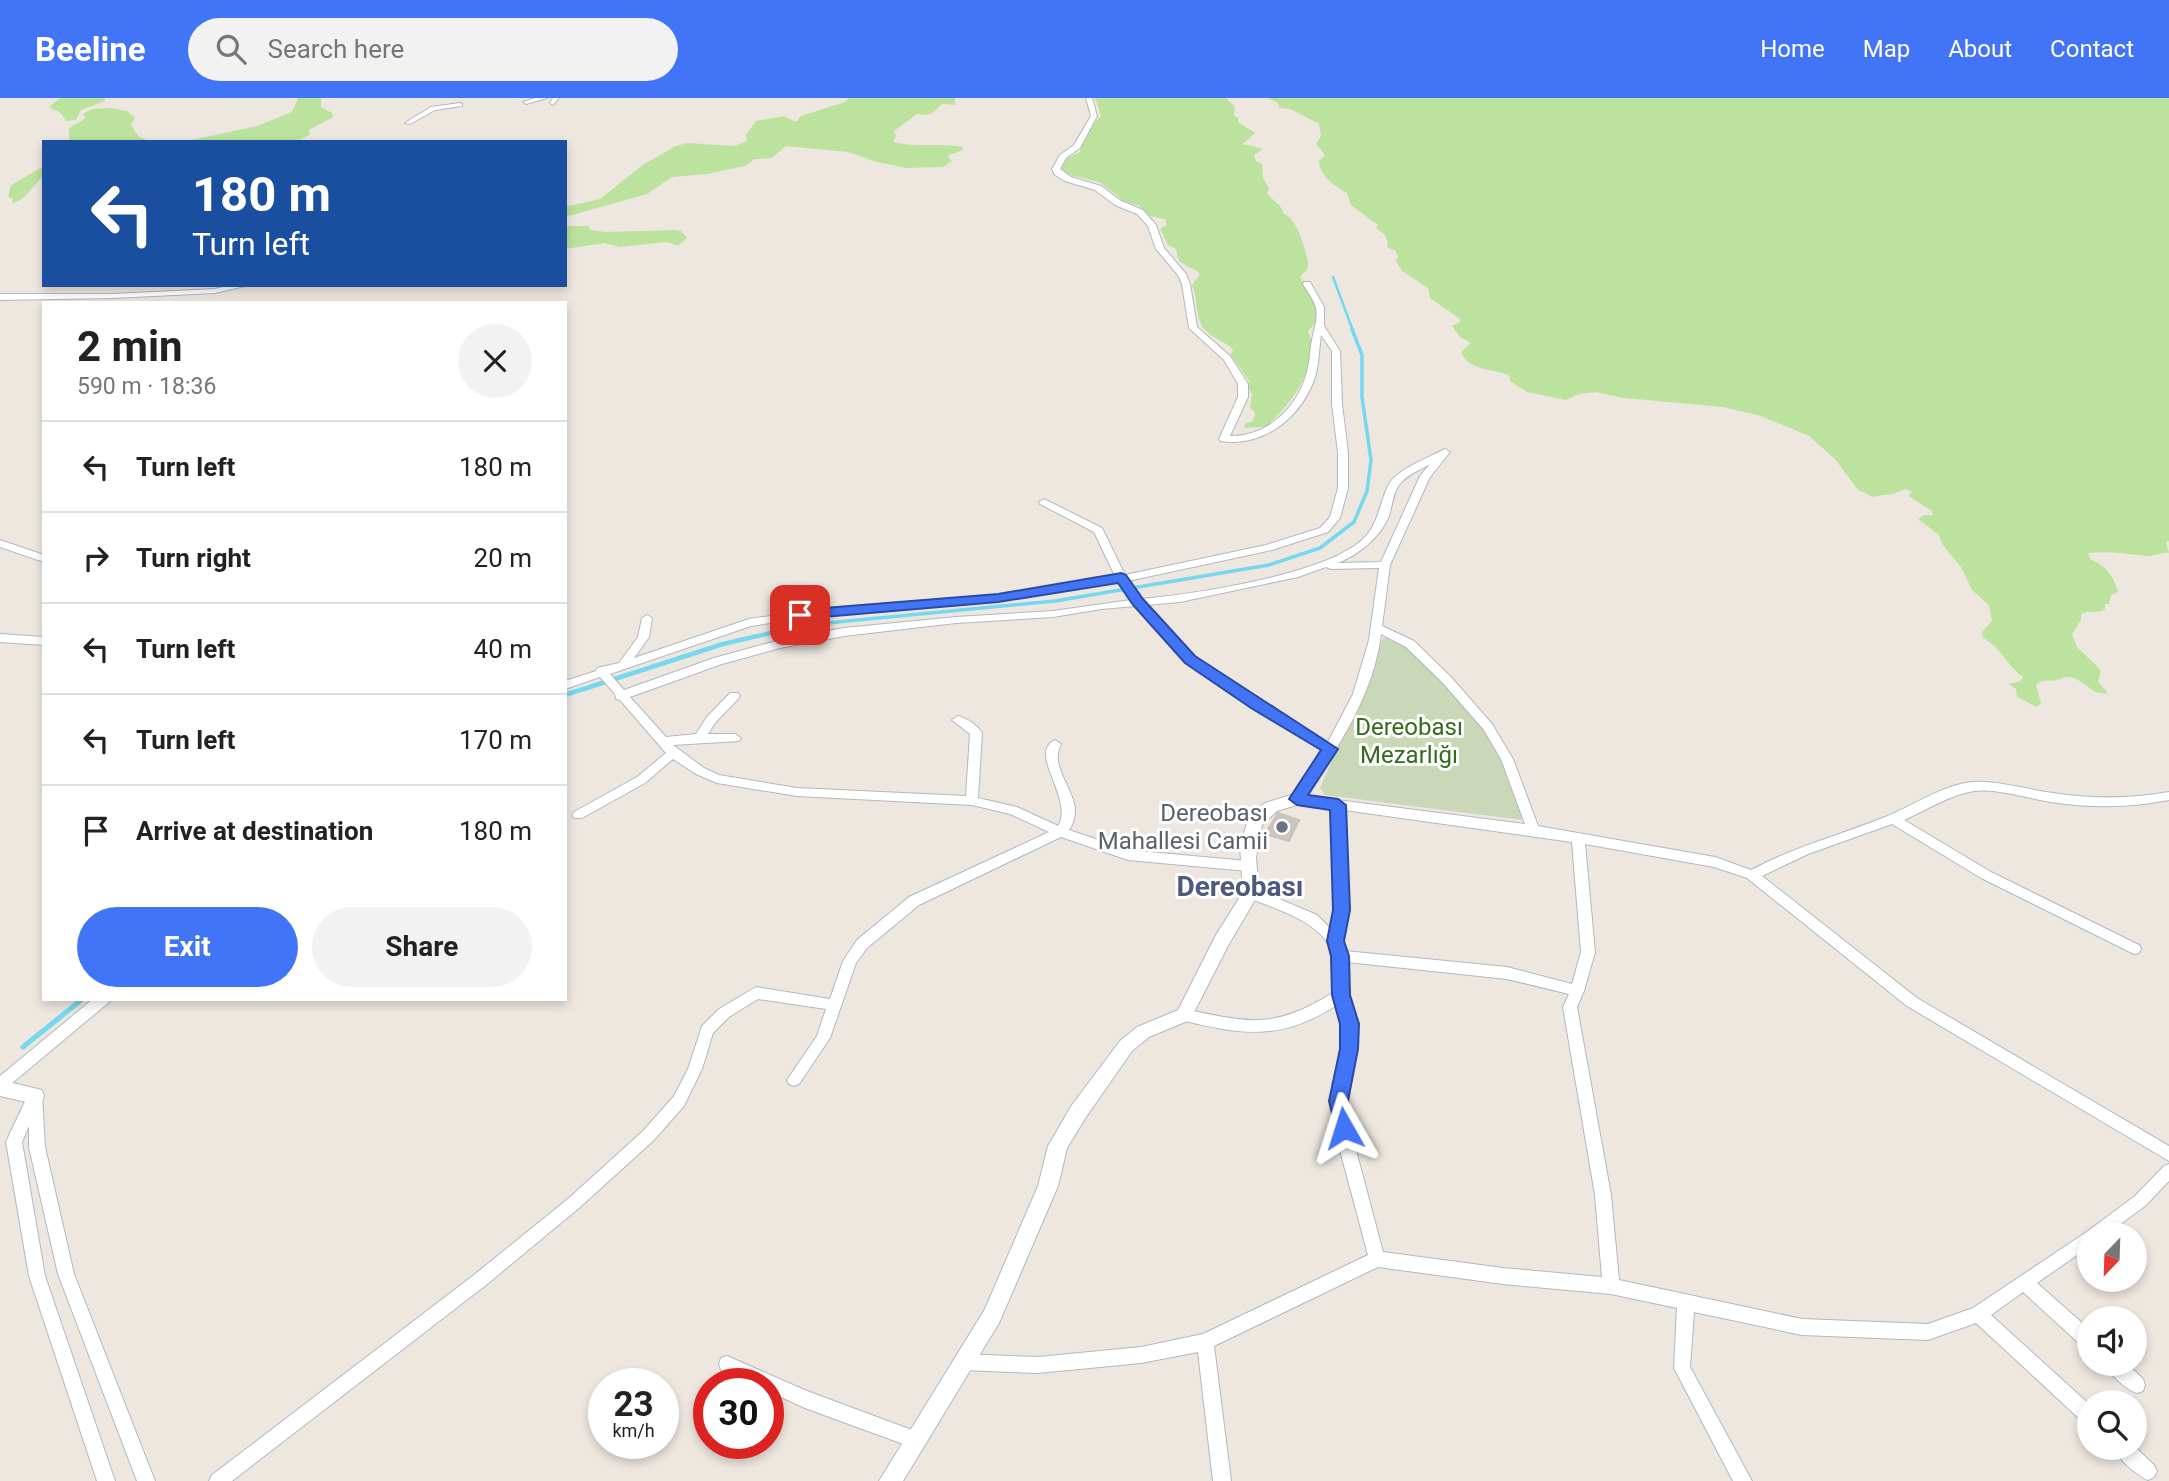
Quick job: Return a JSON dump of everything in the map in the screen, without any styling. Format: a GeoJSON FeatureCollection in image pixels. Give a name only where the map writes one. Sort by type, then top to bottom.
{"type":"FeatureCollection","features":[{"type":"Feature","properties":{"kind":"street"},"geometry":{"type":"LineString","coordinates":[[526,102],[544,98]]}},
{"type":"Feature","properties":{"kind":"street"},"geometry":{"type":"LineString","coordinates":[[1089,98],[1094,116],[1077,146],[1059,162],[1056,169],[1068,179],[1098,188],[1118,203],[1140,212],[1152,225],[1160,249],[1186,284],[1193,328],[1227,358],[1243,384],[1242,397],[1224,439],[1251,437],[1280,424],[1290,413],[1310,379],[1313,344],[1320,327],[1320,307],[1307,284]]}},
{"type":"Feature","properties":{"kind":"street"},"geometry":{"type":"LineString","coordinates":[[408,123],[433,108],[460,105]]}},
{"type":"Feature","properties":{"kind":"street"},"geometry":{"type":"LineString","coordinates":[[0,297],[126,296],[215,291],[235,287]]}},
{"type":"Feature","properties":{"kind":"street"},"geometry":{"type":"LineString","coordinates":[[567,684],[749,623],[826,611],[998,598],[1121,578],[1268,548],[1312,536],[1330,525],[1335,518],[1343,488],[1344,460],[1337,404],[1336,351],[1320,327]]}},
{"type":"Feature","properties":{"kind":"street"},"geometry":{"type":"LineString","coordinates":[[1297,799],[1330,749],[1359,694],[1375,640],[1385,565],[1425,476],[1445,452],[1408,472],[1392,485],[1383,518],[1367,541],[1324,566]]}},
{"type":"Feature","properties":{"kind":"street"},"geometry":{"type":"LineString","coordinates":[[1044,502],[1098,530],[1121,578],[1138,602],[1190,659],[1256,705],[1330,749]]}},
{"type":"Feature","properties":{"kind":"street"},"geometry":{"type":"LineString","coordinates":[[0,543],[42,558]]}},
{"type":"Feature","properties":{"kind":"street"},"geometry":{"type":"LineString","coordinates":[[620,696],[718,661],[780,644],[844,632],[956,620],[1053,614],[1180,599],[1324,566],[1385,565]]}},
{"type":"Feature","properties":{"kind":"street"},"geometry":{"type":"LineString","coordinates":[[624,664],[643,637],[648,618]]}},
{"type":"Feature","properties":{"kind":"street"},"geometry":{"type":"LineString","coordinates":[[1376,627],[1410,644],[1447,680],[1488,727],[1507,759],[1533,830]]}},
{"type":"Feature","properties":{"kind":"street"},"geometry":{"type":"LineString","coordinates":[[0,638],[42,641]]}},
{"type":"Feature","properties":{"kind":"street"},"geometry":{"type":"LineString","coordinates":[[601,671],[620,696],[673,753],[700,772],[717,779],[797,792],[972,801],[1013,810],[1060,832],[1128,855],[1247,866]]}},
{"type":"Feature","properties":{"kind":"street"},"geometry":{"type":"LineString","coordinates":[[700,738],[711,720],[734,696]]}},
{"type":"Feature","properties":{"kind":"street"},"geometry":{"type":"LineString","coordinates":[[958,720],[976,733],[972,801]]}},
{"type":"Feature","properties":{"kind":"street"},"geometry":{"type":"LineString","coordinates":[[662,742],[735,738]]}},
{"type":"Feature","properties":{"kind":"street"},"geometry":{"type":"LineString","coordinates":[[794,1080],[823,1038],[850,961],[862,943],[914,901],[1060,832],[1067,825],[1069,811],[1065,792],[1051,758],[1055,744]]}},
{"type":"Feature","properties":{"kind":"street"},"geometry":{"type":"LineString","coordinates":[[579,815],[641,780],[673,753]]}},
{"type":"Feature","properties":{"kind":"street"},"geometry":{"type":"LineString","coordinates":[[1752,875],[1785,856],[1893,819],[1965,786],[1983,786],[2105,804],[2140,803],[2169,796]]}},
{"type":"Feature","properties":{"kind":"street"},"geometry":{"type":"LineString","coordinates":[[1184,1015],[1222,940],[1251,893],[1247,866],[1250,837],[1257,819],[1270,807],[1297,799],[1533,830],[1715,862],[1752,875],[1912,1002],[2169,1154]]}},
{"type":"Feature","properties":{"kind":"street"},"geometry":{"type":"LineString","coordinates":[[1338,805],[1342,910],[1338,949],[1341,995],[1349,1024],[1349,1049],[1339,1101],[1349,1154],[1377,1259]]}},
{"type":"Feature","properties":{"kind":"street"},"geometry":{"type":"LineString","coordinates":[[1893,819],[1986,875],[2134,949]]}},
{"type":"Feature","properties":{"kind":"street"},"geometry":{"type":"LineString","coordinates":[[1578,838],[1588,952],[1570,1006],[1603,1195],[1611,1286]]}},
{"type":"Feature","properties":{"kind":"street"},"geometry":{"type":"LineString","coordinates":[[1251,893],[1312,919],[1338,949],[1507,973],[1577,991]]}},
{"type":"Feature","properties":{"kind":"street"},"geometry":{"type":"LineString","coordinates":[[218,1481],[480,1280],[574,1203],[648,1136],[679,1101],[695,1069],[707,1030],[724,1013],[757,993],[835,1005]]}},
{"type":"Feature","properties":{"kind":"street"},"geometry":{"type":"LineString","coordinates":[[890,1481],[992,1316],[1048,1186],[1058,1146],[1079,1111],[1126,1046],[1143,1032],[1184,1015],[1240,1027],[1280,1027],[1310,1016],[1341,995]]}},
{"type":"Feature","properties":{"kind":"street"},"geometry":{"type":"LineString","coordinates":[[0,1086],[101,1001]]}},
{"type":"Feature","properties":{"kind":"street"},"geometry":{"type":"LineString","coordinates":[[0,1086],[34,1096]]}},
{"type":"Feature","properties":{"kind":"street"},"geometry":{"type":"LineString","coordinates":[[34,1096],[14,1142],[37,1276],[106,1481]]}},
{"type":"Feature","properties":{"kind":"street"},"geometry":{"type":"LineString","coordinates":[[34,1096],[37,1147],[66,1274],[146,1481]]}},
{"type":"Feature","properties":{"kind":"street"},"geometry":{"type":"LineString","coordinates":[[2111,1222],[2140,1201],[2169,1171]]}},
{"type":"Feature","properties":{"kind":"street"},"geometry":{"type":"LineString","coordinates":[[962,1362],[1038,1364],[1141,1355],[1205,1342],[1377,1259],[1503,1276],[1611,1286],[1802,1327],[1928,1332],[1978,1314],[2077,1246]]}},
{"type":"Feature","properties":{"kind":"street"},"geometry":{"type":"LineString","coordinates":[[2024,1282],[2077,1330]]}},
{"type":"Feature","properties":{"kind":"street"},"geometry":{"type":"LineString","coordinates":[[1686,1301],[1682,1368],[1743,1481]]}},
{"type":"Feature","properties":{"kind":"street"},"geometry":{"type":"LineString","coordinates":[[1978,1314],[2077,1405]]}},
{"type":"Feature","properties":{"kind":"street"},"geometry":{"type":"LineString","coordinates":[[1205,1342],[1222,1481]]}},
{"type":"Feature","properties":{"kind":"street"},"geometry":{"type":"LineString","coordinates":[[727,1364],[805,1399],[914,1439]]}},
{"type":"Feature","properties":{"kind":"street"},"geometry":{"type":"LineString","coordinates":[[2127,1376],[2137,1385]]}},
{"type":"Feature","properties":{"kind":"street"},"geometry":{"type":"LineString","coordinates":[[2136,1460],[2148,1471]]}},
{"type":"Feature","properties":{"kind":"green space"},"geometry":{"type":"Polygon","coordinates":[[[60,98],[105,98],[105,101],[81,110],[76,120],[66,121],[61,113],[49,107],[60,98]]]}},
{"type":"Feature","properties":{"kind":"green space"},"geometry":{"type":"Polygon","coordinates":[[[298,98],[321,98],[321,107],[332,113],[333,117],[309,130],[310,135],[299,140],[191,140],[257,126],[292,112],[298,98]]]}},
{"type":"Feature","properties":{"kind":"green space"},"geometry":{"type":"Polygon","coordinates":[[[849,98],[955,98],[955,105],[942,104],[927,115],[917,114],[894,131],[896,136],[893,142],[963,147],[963,150],[949,155],[948,158],[952,161],[943,167],[907,168],[848,152],[786,146],[772,158],[755,159],[745,166],[707,174],[672,177],[647,194],[567,216],[567,207],[600,199],[644,164],[676,146],[687,143],[734,146],[747,141],[746,135],[756,121],[784,116],[796,122],[801,116],[845,102],[849,98]]]}},
{"type":"Feature","properties":{"kind":"green space"},"geometry":{"type":"Polygon","coordinates":[[[1095,98],[1226,98],[1235,107],[1234,115],[1238,122],[1255,133],[1243,144],[1263,149],[1254,155],[1256,161],[1262,164],[1263,178],[1269,188],[1267,194],[1297,228],[1308,263],[1307,269],[1300,277],[1311,297],[1319,305],[1317,321],[1308,331],[1311,357],[1302,383],[1285,408],[1265,427],[1244,428],[1245,424],[1253,421],[1255,413],[1250,407],[1252,394],[1248,387],[1249,381],[1231,355],[1233,349],[1207,332],[1201,324],[1192,285],[1200,274],[1182,263],[1177,257],[1176,249],[1168,245],[1160,229],[1167,225],[1165,219],[1149,216],[1140,206],[1120,200],[1099,182],[1062,173],[1066,159],[1080,152],[1084,134],[1101,116],[1095,98]]]}},
{"type":"Feature","properties":{"kind":"green space"},"geometry":{"type":"Polygon","coordinates":[[[1267,98],[2169,98],[2169,541],[2166,542],[2169,553],[2149,556],[2088,553],[2090,559],[2108,572],[2118,592],[2111,595],[2105,609],[2081,614],[2081,620],[2072,634],[2077,647],[2101,670],[2098,682],[2108,693],[2102,694],[2079,680],[2065,677],[2036,685],[2041,703],[2037,707],[2017,697],[2016,689],[2009,684],[2021,681],[2023,677],[1995,646],[1983,638],[1982,632],[1992,621],[1989,605],[1972,590],[1961,567],[1942,544],[1939,535],[1918,519],[1924,515],[1933,515],[1932,511],[1910,497],[1909,494],[1913,492],[1905,489],[1873,497],[1858,490],[1835,459],[1809,436],[1761,416],[1723,407],[1624,398],[1596,392],[1579,394],[1566,400],[1527,392],[1510,381],[1510,376],[1470,363],[1461,352],[1471,343],[1460,337],[1452,326],[1460,322],[1460,319],[1430,298],[1428,288],[1402,271],[1396,261],[1396,251],[1387,247],[1384,234],[1376,228],[1378,225],[1351,205],[1347,193],[1333,184],[1322,172],[1319,161],[1325,155],[1316,144],[1321,136],[1319,124],[1290,109],[1279,108],[1278,103],[1267,98]]]}},
{"type":"Feature","properties":{"kind":"green space"},"geometry":{"type":"Polygon","coordinates":[[[92,109],[127,111],[135,118],[131,125],[139,137],[147,140],[69,140],[69,128],[86,118],[83,114],[92,109]]]}},
{"type":"Feature","properties":{"kind":"green space"},"geometry":{"type":"Polygon","coordinates":[[[42,167],[42,178],[25,196],[12,203],[13,199],[8,197],[11,185],[42,167]]]}},
{"type":"Feature","properties":{"kind":"green space"},"geometry":{"type":"Polygon","coordinates":[[[567,226],[588,226],[591,230],[605,232],[675,230],[681,231],[687,238],[678,246],[667,242],[619,247],[605,243],[567,249],[567,226]]]}},
{"type":"Feature","properties":{"kind":"green space","name":"Dereobası Mezarlığı"},"geometry":{"type":"Polygon","coordinates":[[[1383,638],[1395,638],[1411,651],[1443,681],[1472,714],[1506,768],[1523,820],[1325,795],[1320,788],[1383,638]]]}},
{"type":"Feature","properties":{"kind":"building","name":"Dereobası Mahallesi Camii"},"geometry":{"type":"Polygon","coordinates":[[[1278,813],[1299,820],[1289,841],[1265,834],[1278,813]]]}},
{"type":"Feature","properties":{"kind":"waterway"},"geometry":{"type":"LineString","coordinates":[[1333,277],[1353,331]]}},
{"type":"Feature","properties":{"kind":"waterway"},"geometry":{"type":"LineString","coordinates":[[804,625],[1055,601],[1269,565],[1320,548],[1354,522],[1367,491],[1371,460],[1362,397],[1362,355],[1352,329]]}},
{"type":"Feature","properties":{"kind":"waterway"},"geometry":{"type":"LineString","coordinates":[[567,694],[723,644],[804,625]]}},
{"type":"Feature","properties":{"kind":"waterway"},"geometry":{"type":"LineString","coordinates":[[796,626],[804,625]]}},
{"type":"Feature","properties":{"kind":"waterway"},"geometry":{"type":"LineString","coordinates":[[23,1047],[80,1001]]}},
{"type":"Feature","properties":{"kind":"place","name":"Dereobası Mahallesi Camii"},"geometry":{"type":"Point","coordinates":[1282,827]}},
{"type":"Feature","properties":{"kind":"district","name":"Dereobası"},"geometry":{"type":"Point","coordinates":[1240,886]}},
{"type":"Feature","properties":{"kind":"route"},"geometry":{"type":"LineString","coordinates":[[800,615],[998,598],[1121,578],[1138,602],[1190,659],[1256,705],[1330,749],[1297,799],[1338,805],[1342,910],[1335,941],[1340,956],[1341,995],[1349,1024],[1349,1049],[1339,1101],[1344,1128]]}}]}
